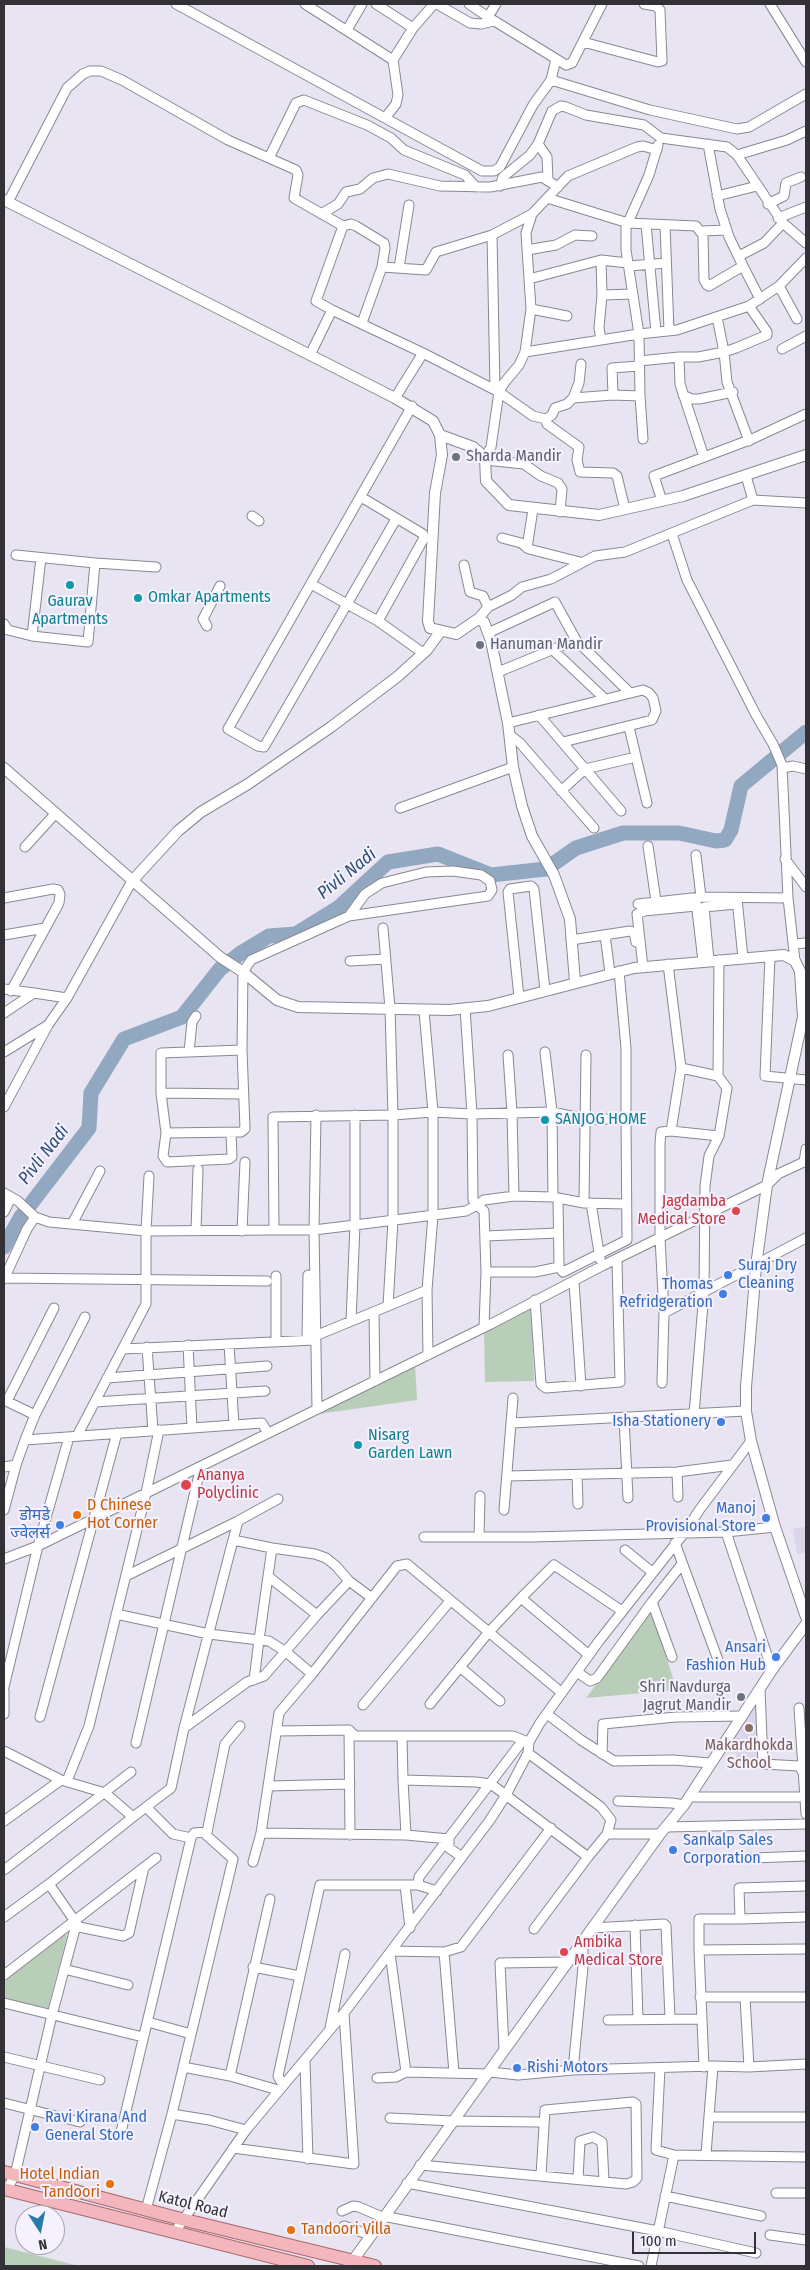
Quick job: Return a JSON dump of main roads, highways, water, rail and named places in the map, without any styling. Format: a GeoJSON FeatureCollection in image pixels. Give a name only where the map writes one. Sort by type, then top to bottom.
{"type":"FeatureCollection","features":[{"type":"Feature","properties":{"kind":"main road","name":"Katol Road"},"geometry":{"type":"LineString","coordinates":[[9,2174],[350,2264],[375,2266]]}},
{"type":"Feature","properties":{"kind":"main road","name":"Katol Road"},"geometry":{"type":"LineString","coordinates":[[5,2189],[308,2266]]}},
{"type":"Feature","properties":{"kind":"waterway","name":"Pivli Nadi"},"geometry":{"type":"LineString","coordinates":[[4,1247],[20,1218],[89,1128],[91,1093],[124,1039],[182,1017],[220,969],[241,953],[269,936],[296,934],[338,908],[388,862],[438,854],[491,875],[546,869],[576,848],[623,833],[679,833],[716,841],[725,840],[731,830],[741,786],[806,732]]}},
{"type":"Feature","properties":{"kind":"place","name":"Sharda Mandir"},"geometry":{"type":"Point","coordinates":[456,457]}},
{"type":"Feature","properties":{"kind":"place","name":"Gaurav Apartments"},"geometry":{"type":"Point","coordinates":[70,585]}},
{"type":"Feature","properties":{"kind":"place","name":"Omkar Apartments"},"geometry":{"type":"Point","coordinates":[138,598]}},
{"type":"Feature","properties":{"kind":"place","name":"Hanuman Mandir"},"geometry":{"type":"Point","coordinates":[480,645]}},
{"type":"Feature","properties":{"kind":"place","name":"SANJOG HOME"},"geometry":{"type":"Point","coordinates":[545,1120]}},
{"type":"Feature","properties":{"kind":"place","name":"Jagdamba Medical Store"},"geometry":{"type":"Point","coordinates":[736,1211]}},
{"type":"Feature","properties":{"kind":"place","name":"Suraj Dry Cleaning"},"geometry":{"type":"Point","coordinates":[728,1275]}},
{"type":"Feature","properties":{"kind":"place","name":"Thomas Refridgeration"},"geometry":{"type":"Point","coordinates":[723,1294]}},
{"type":"Feature","properties":{"kind":"place","name":"Isha Stationery"},"geometry":{"type":"Point","coordinates":[721,1422]}},
{"type":"Feature","properties":{"kind":"place","name":"Nisarg Garden Lawn"},"geometry":{"type":"Point","coordinates":[358,1445]}},
{"type":"Feature","properties":{"kind":"place","name":"Ananya Polyclinic"},"geometry":{"type":"Point","coordinates":[186,1485]}},
{"type":"Feature","properties":{"kind":"place","name":"D Chinese Hot Corner"},"geometry":{"type":"Point","coordinates":[77,1515]}},
{"type":"Feature","properties":{"kind":"place","name":"Manoj Provisional Store"},"geometry":{"type":"Point","coordinates":[766,1518]}},
{"type":"Feature","properties":{"kind":"place","name":"डोमडे ज्वेलर्स"},"geometry":{"type":"Point","coordinates":[60,1525]}},
{"type":"Feature","properties":{"kind":"place","name":"Ansari Fashion Hub"},"geometry":{"type":"Point","coordinates":[776,1657]}},
{"type":"Feature","properties":{"kind":"place","name":"Shri Navdurga Jagrut Mandir"},"geometry":{"type":"Point","coordinates":[741,1697]}},
{"type":"Feature","properties":{"kind":"place","name":"Makardhokda School"},"geometry":{"type":"Point","coordinates":[749,1728]}},
{"type":"Feature","properties":{"kind":"place","name":"Sankalp Sales Corporation"},"geometry":{"type":"Point","coordinates":[673,1850]}},
{"type":"Feature","properties":{"kind":"place","name":"Ambika Medical Store"},"geometry":{"type":"Point","coordinates":[564,1952]}},
{"type":"Feature","properties":{"kind":"place","name":"Rishi Motors"},"geometry":{"type":"Point","coordinates":[517,2068]}},
{"type":"Feature","properties":{"kind":"place","name":"Ravi Kirana And General Store"},"geometry":{"type":"Point","coordinates":[35,2127]}},
{"type":"Feature","properties":{"kind":"place","name":"Hotel Indian Tandoori"},"geometry":{"type":"Point","coordinates":[110,2184]}},
{"type":"Feature","properties":{"kind":"place","name":"Tandoori Villa"},"geometry":{"type":"Point","coordinates":[291,2230]}}]}
